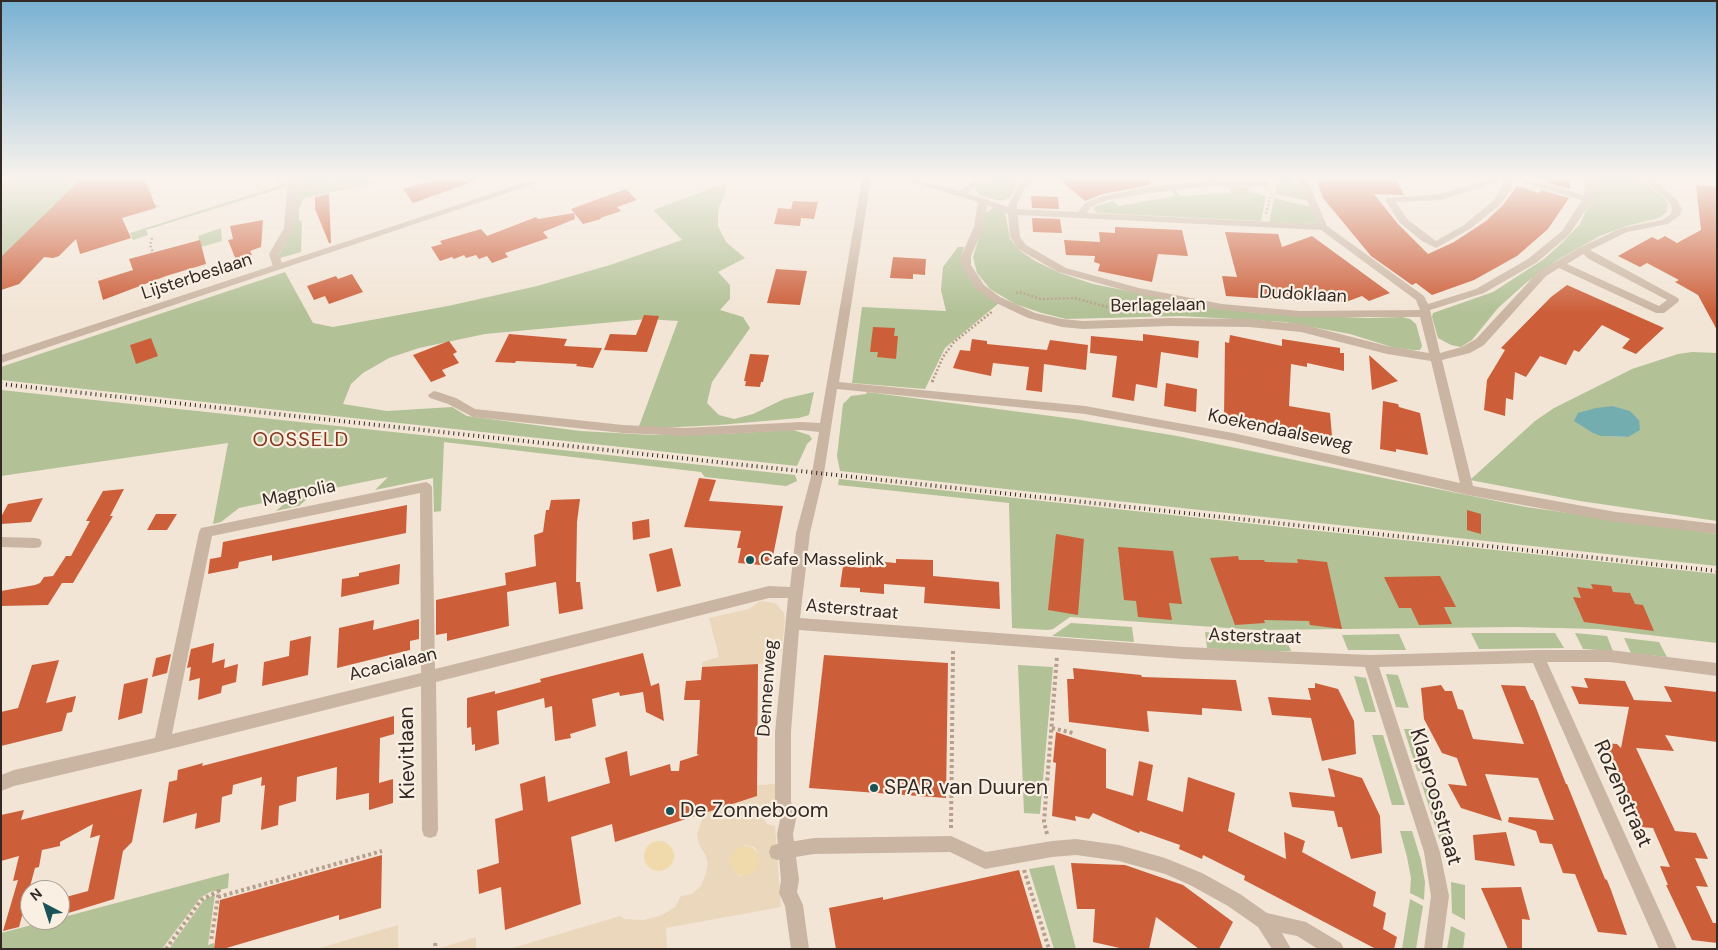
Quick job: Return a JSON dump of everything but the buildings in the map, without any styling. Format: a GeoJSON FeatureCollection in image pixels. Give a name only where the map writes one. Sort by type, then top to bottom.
{"type":"FeatureCollection","features":[{"type":"Feature","properties":{"kind":"street"},"geometry":{"type":"LineString","coordinates":[[278,267],[274,254],[290,223]]}},
{"type":"Feature","properties":{"kind":"street","name":"Lijsterbeslaan"},"geometry":{"type":"LineString","coordinates":[[1,358],[410,223]]}},
{"type":"Feature","properties":{"kind":"street","name":"Dennenweg"},"geometry":{"type":"LineString","coordinates":[[800,949],[794,905],[788,893],[790,880],[782,851],[789,814],[783,803],[783,732],[792,623],[803,534],[813,500],[826,428],[828,403],[859,223]]}},
{"type":"Feature","properties":{"kind":"street","name":"Berlagelaan"},"geometry":{"type":"LineString","coordinates":[[980,223],[966,256],[966,265],[980,287],[996,300],[1032,316],[1062,323],[1082,325],[1169,322],[1248,323],[1301,328],[1387,350],[1436,358],[1466,350],[1480,342],[1542,274],[1583,250],[1624,230],[1658,223]]}},
{"type":"Feature","properties":{"kind":"street","name":"Dudoklaan"},"geometry":{"type":"LineString","coordinates":[[1013,223],[1015,237],[1022,247],[1034,256],[1062,270],[1138,291],[1222,307],[1300,314],[1425,310],[1480,291],[1532,261],[1566,233],[1572,223]]}},
{"type":"Feature","properties":{"kind":"street"},"geometry":{"type":"LineString","coordinates":[[1250,223],[1324,228]]}},
{"type":"Feature","properties":{"kind":"street"},"geometry":{"type":"LineString","coordinates":[[1322,223],[1324,228],[1420,298],[1425,310],[1468,490]]}},
{"type":"Feature","properties":{"kind":"street"},"geometry":{"type":"LineString","coordinates":[[1406,223],[1436,245],[1472,223]]}},
{"type":"Feature","properties":{"kind":"street"},"geometry":{"type":"LineString","coordinates":[[1559,264],[1660,311],[1674,300],[1583,250]]}},
{"type":"Feature","properties":{"kind":"street","name":"Koekendaalseweg"},"geometry":{"type":"LineString","coordinates":[[832,385],[927,392],[1085,410],[1233,437],[1468,490],[1616,517],[1717,529]]}},
{"type":"Feature","properties":{"kind":"street"},"geometry":{"type":"LineString","coordinates":[[434,395],[452,401],[473,413],[624,429],[685,432],[801,426],[826,428]]}},
{"type":"Feature","properties":{"kind":"street","name":"Magnolia"},"geometry":{"type":"LineString","coordinates":[[162,744],[206,532],[426,487],[428,676]]}},
{"type":"Feature","properties":{"kind":"street"},"geometry":{"type":"LineString","coordinates":[[1,542],[34,543]]}},
{"type":"Feature","properties":{"kind":"street","name":"Acacialaan"},"geometry":{"type":"LineString","coordinates":[[1,783],[14,778],[162,744],[769,592],[796,593]]}},
{"type":"Feature","properties":{"kind":"street","name":"Asterstraat"},"geometry":{"type":"LineString","coordinates":[[792,623],[1184,653],[1370,661],[1610,656],[1717,670]]}},
{"type":"Feature","properties":{"kind":"street","name":"Rozenstraat"},"geometry":{"type":"LineString","coordinates":[[1538,656],[1668,949]]}},
{"type":"Feature","properties":{"kind":"street","name":"Klaproosstraat"},"geometry":{"type":"LineString","coordinates":[[1370,661],[1432,852],[1440,896],[1433,949]]}},
{"type":"Feature","properties":{"kind":"street","name":"Kievitlaan"},"geometry":{"type":"LineString","coordinates":[[428,676],[430,830]]}},
{"type":"Feature","properties":{"kind":"street"},"geometry":{"type":"LineString","coordinates":[[782,851],[814,846],[951,844],[985,861],[1052,849],[1076,847],[1119,853],[1165,866],[1204,884],[1264,921],[1300,928],[1335,949]]}},
{"type":"Feature","properties":{"kind":"street"},"geometry":{"type":"LineString","coordinates":[[1264,921],[1282,949]]}},
{"type":"Feature","properties":{"kind":"path"},"geometry":{"type":"LineString","coordinates":[[152,238],[150,245],[153,253]]}},
{"type":"Feature","properties":{"kind":"path"},"geometry":{"type":"LineString","coordinates":[[951,844],[954,636]]}},
{"type":"Feature","properties":{"kind":"path"},"geometry":{"type":"LineString","coordinates":[[1052,849],[1044,822],[1058,644]]}},
{"type":"Feature","properties":{"kind":"path"},"geometry":{"type":"LineString","coordinates":[[1051,728],[1073,733]]}},
{"type":"Feature","properties":{"kind":"path"},"geometry":{"type":"LineString","coordinates":[[218,897],[382,851]]}},
{"type":"Feature","properties":{"kind":"path"},"geometry":{"type":"LineString","coordinates":[[1019,855],[1049,949]]}},
{"type":"Feature","properties":{"kind":"path"},"geometry":{"type":"LineString","coordinates":[[166,949],[201,900],[219,891],[211,942]]}},
{"type":"Feature","properties":{"kind":"path"},"geometry":{"type":"LineString","coordinates":[[435,943],[436,949]]}},
{"type":"Feature","properties":{"kind":"green space"},"geometry":{"type":"Polygon","coordinates":[[[1,223],[103,223],[85,229],[59,256],[52,258],[49,252],[19,284],[1,290],[1,223]]]}},
{"type":"Feature","properties":{"kind":"green space"},"geometry":{"type":"Polygon","coordinates":[[[160,223],[168,223],[146,230],[148,235],[133,240],[130,233],[160,223]]]}},
{"type":"Feature","properties":{"kind":"green space"},"geometry":{"type":"Polygon","coordinates":[[[294,223],[302,223],[301,252],[280,258],[279,255],[294,223]]]}},
{"type":"Feature","properties":{"kind":"green space"},"geometry":{"type":"Polygon","coordinates":[[[666,223],[718,223],[726,242],[745,258],[718,272],[730,285],[730,299],[720,310],[743,317],[750,328],[712,382],[707,403],[719,415],[734,419],[753,414],[784,399],[814,392],[809,415],[799,418],[719,425],[638,429],[678,321],[647,319],[485,334],[419,348],[389,358],[363,373],[351,384],[343,404],[387,411],[452,407],[467,416],[580,431],[653,435],[793,430],[809,435],[812,439],[807,444],[797,466],[1,380],[1,367],[285,272],[313,323],[333,327],[448,306],[537,286],[610,265],[682,240],[666,223]]]}},
{"type":"Feature","properties":{"kind":"green space"},"geometry":{"type":"Polygon","coordinates":[[[983,223],[1007,223],[1010,239],[1019,250],[1035,261],[1060,273],[1093,284],[1218,309],[1268,314],[1368,318],[1402,317],[1410,319],[1416,324],[1422,346],[1420,350],[1395,348],[1350,334],[1285,322],[1181,316],[1066,319],[1042,313],[1015,304],[990,289],[977,273],[973,257],[983,223]]]}},
{"type":"Feature","properties":{"kind":"green space"},"geometry":{"type":"Polygon","coordinates":[[[1638,223],[1600,236],[1559,259],[1527,282],[1498,308],[1472,340],[1461,347],[1451,345],[1438,338],[1432,317],[1433,313],[1493,292],[1544,259],[1580,224],[1638,223]]]}},
{"type":"Feature","properties":{"kind":"green space"},"geometry":{"type":"Polygon","coordinates":[[[221,228],[222,241],[201,247],[198,236],[221,228]]]}},
{"type":"Feature","properties":{"kind":"green space"},"geometry":{"type":"Polygon","coordinates":[[[958,247],[964,247],[961,256],[969,278],[984,294],[999,303],[945,348],[925,389],[852,383],[862,307],[946,311],[941,290],[943,267],[958,247]]]}},
{"type":"Feature","properties":{"kind":"green space"},"geometry":{"type":"Polygon","coordinates":[[[1692,352],[1717,353],[1717,521],[1580,501],[1470,480],[1535,421],[1554,408],[1632,369],[1678,354],[1692,352]],[[1613,406],[1601,436],[1628,437],[1639,420],[1629,411],[1613,406]]]}},
{"type":"Feature","properties":{"kind":"green space"},"geometry":{"type":"Polygon","coordinates":[[[1,390],[795,475],[797,481],[786,486],[705,477],[701,472],[444,442],[441,511],[434,512],[433,478],[375,490],[388,477],[315,492],[299,506],[276,511],[292,497],[239,508],[221,522],[213,524],[228,443],[1,476],[1,390]]]}},
{"type":"Feature","properties":{"kind":"green space"},"geometry":{"type":"Polygon","coordinates":[[[867,392],[1074,419],[1177,436],[1526,507],[1717,534],[1717,566],[840,471],[837,456],[843,404],[851,396],[866,394],[867,392]]]}},
{"type":"Feature","properties":{"kind":"green space"},"geometry":{"type":"Polygon","coordinates":[[[839,479],[1717,574],[1717,643],[1598,629],[1515,627],[1257,630],[1070,617],[1053,629],[1048,630],[1012,628],[1009,503],[838,485],[839,479]]]}},
{"type":"Feature","properties":{"kind":"green space"},"geometry":{"type":"Polygon","coordinates":[[[1071,623],[1132,627],[1134,642],[1052,636],[1071,623]]]}},
{"type":"Feature","properties":{"kind":"green space"},"geometry":{"type":"Polygon","coordinates":[[[1205,632],[1233,635],[1285,636],[1291,651],[1207,648],[1205,632]]]}},
{"type":"Feature","properties":{"kind":"green space"},"geometry":{"type":"Polygon","coordinates":[[[1471,633],[1555,633],[1564,648],[1479,649],[1471,633]]]}},
{"type":"Feature","properties":{"kind":"green space"},"geometry":{"type":"Polygon","coordinates":[[[1575,633],[1607,636],[1613,651],[1583,649],[1575,633]]]}},
{"type":"Feature","properties":{"kind":"green space"},"geometry":{"type":"Polygon","coordinates":[[[1399,634],[1406,650],[1348,650],[1342,635],[1399,634]]]}},
{"type":"Feature","properties":{"kind":"green space"},"geometry":{"type":"Polygon","coordinates":[[[1624,638],[1659,642],[1667,657],[1631,653],[1624,638]]]}},
{"type":"Feature","properties":{"kind":"green space"},"geometry":{"type":"Polygon","coordinates":[[[1018,665],[1053,667],[1040,814],[1024,813],[1018,665]]]}},
{"type":"Feature","properties":{"kind":"green space"},"geometry":{"type":"Polygon","coordinates":[[[1386,674],[1398,675],[1409,708],[1396,707],[1386,674]]]}},
{"type":"Feature","properties":{"kind":"green space"},"geometry":{"type":"Polygon","coordinates":[[[1354,676],[1366,678],[1376,712],[1365,712],[1354,676]]]}},
{"type":"Feature","properties":{"kind":"green space"},"geometry":{"type":"Polygon","coordinates":[[[1404,729],[1416,729],[1429,772],[1417,771],[1404,729]]]}},
{"type":"Feature","properties":{"kind":"green space"},"geometry":{"type":"Polygon","coordinates":[[[1372,735],[1383,735],[1405,805],[1392,805],[1372,735]]]}},
{"type":"Feature","properties":{"kind":"green space"},"geometry":{"type":"Polygon","coordinates":[[[1421,782],[1433,783],[1455,855],[1444,854],[1421,782]]]}},
{"type":"Feature","properties":{"kind":"green space"},"geometry":{"type":"Polygon","coordinates":[[[1400,831],[1412,831],[1421,860],[1425,882],[1424,900],[1410,893],[1411,878],[1400,831]]]}},
{"type":"Feature","properties":{"kind":"green space"},"geometry":{"type":"Polygon","coordinates":[[[1054,865],[1076,949],[1054,949],[1029,869],[1054,865]]]}},
{"type":"Feature","properties":{"kind":"green space"},"geometry":{"type":"Polygon","coordinates":[[[229,873],[228,888],[210,892],[200,898],[162,949],[1,949],[1,933],[20,928],[20,930],[70,930],[70,915],[229,873]]]}},
{"type":"Feature","properties":{"kind":"green space"},"geometry":{"type":"Polygon","coordinates":[[[1451,882],[1465,885],[1465,920],[1452,913],[1451,882]]]}},
{"type":"Feature","properties":{"kind":"green space"},"geometry":{"type":"Polygon","coordinates":[[[215,894],[208,945],[214,943],[214,949],[169,949],[204,900],[215,894]]]}},
{"type":"Feature","properties":{"kind":"green space"},"geometry":{"type":"Polygon","coordinates":[[[1410,899],[1423,906],[1416,949],[1402,949],[1410,899]]]}},
{"type":"Feature","properties":{"kind":"green space"},"geometry":{"type":"Polygon","coordinates":[[[1451,926],[1465,933],[1463,949],[1447,949],[1451,926]]]}},
{"type":"Feature","properties":{"kind":"sand"},"geometry":{"type":"Polygon","coordinates":[[[659,841],[670,845],[674,856],[670,867],[659,871],[648,867],[644,856],[648,845],[659,841]]]}},
{"type":"Feature","properties":{"kind":"sand"},"geometry":{"type":"Polygon","coordinates":[[[745,846],[756,850],[760,861],[756,872],[745,876],[734,872],[730,861],[734,850],[745,846]]]}},
{"type":"Feature","properties":{"kind":"shaded area"},"geometry":{"type":"Polygon","coordinates":[[[760,601],[775,603],[784,613],[782,651],[774,651],[773,663],[702,667],[702,662],[719,657],[709,618],[749,609],[760,601]]]}},
{"type":"Feature","properties":{"kind":"shaded area"},"geometry":{"type":"Polygon","coordinates":[[[775,784],[775,808],[767,811],[764,819],[767,824],[775,826],[781,907],[666,928],[667,949],[509,949],[620,916],[624,919],[644,920],[662,915],[675,907],[681,896],[692,894],[701,886],[705,876],[708,864],[699,844],[697,834],[702,820],[701,814],[757,785],[775,784]],[[745,845],[735,850],[730,859],[732,869],[740,876],[754,873],[759,864],[757,851],[754,847],[745,845]]]}},
{"type":"Feature","properties":{"kind":"shaded area"},"geometry":{"type":"Polygon","coordinates":[[[398,925],[398,949],[316,949],[333,944],[398,925]]]}},
{"type":"Feature","properties":{"kind":"shaded area"},"geometry":{"type":"Polygon","coordinates":[[[476,937],[476,949],[438,949],[443,947],[476,937]]]}},
{"type":"Feature","properties":{"kind":"water"},"geometry":{"type":"Polygon","coordinates":[[[1613,406],[1630,411],[1639,420],[1640,430],[1628,437],[1601,436],[1574,421],[1578,413],[1613,406]]]}},
{"type":"Feature","properties":{"kind":"railway"},"geometry":{"type":"LineString","coordinates":[[1,384],[1717,571]]}},
{"type":"Feature","properties":{"kind":"place","name":"Cafe Masselink"},"geometry":{"type":"Point","coordinates":[750,560]}},
{"type":"Feature","properties":{"kind":"place","name":"SPAR van Duuren"},"geometry":{"type":"Point","coordinates":[874,788]}},
{"type":"Feature","properties":{"kind":"place","name":"De Zonneboom"},"geometry":{"type":"Point","coordinates":[670,811]}},
{"type":"Feature","properties":{"kind":"district","name":"OOSSELD"},"geometry":{"type":"Point","coordinates":[301,441]}}]}
